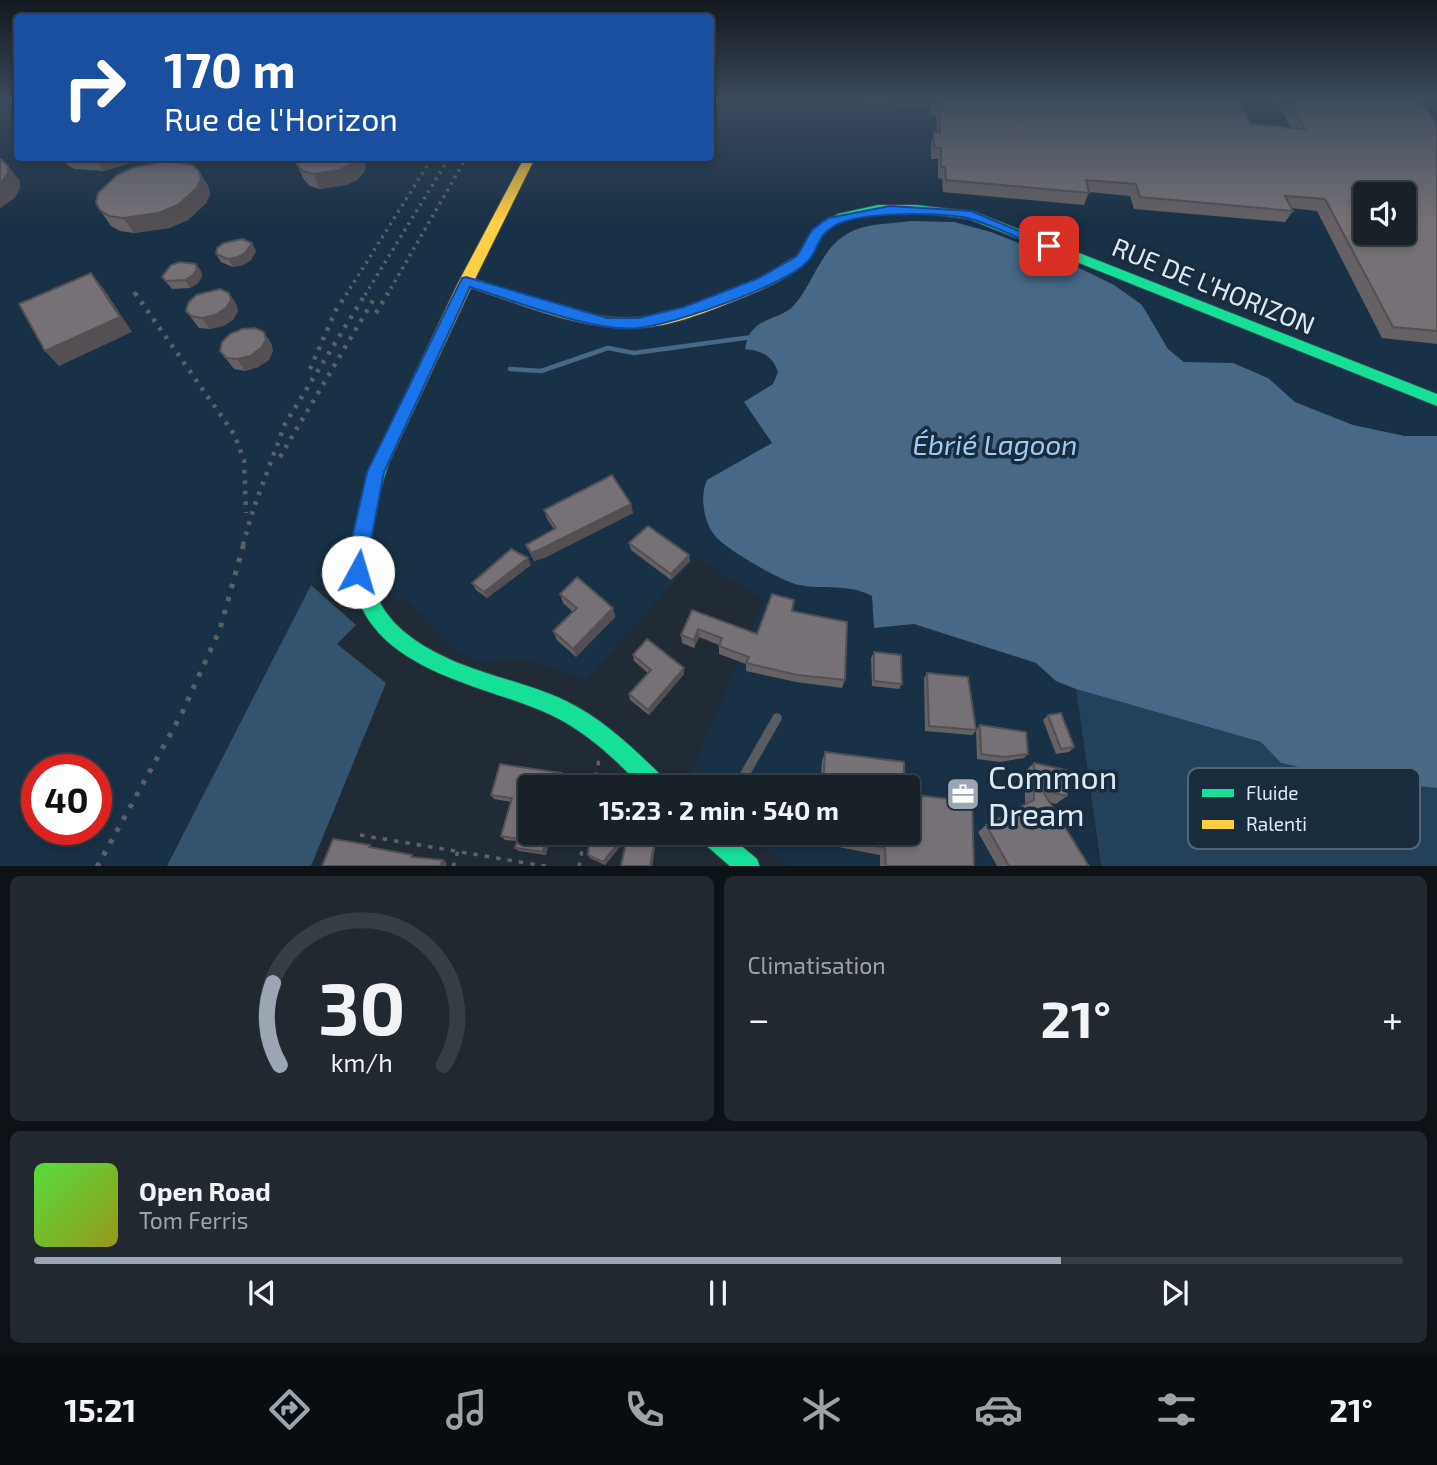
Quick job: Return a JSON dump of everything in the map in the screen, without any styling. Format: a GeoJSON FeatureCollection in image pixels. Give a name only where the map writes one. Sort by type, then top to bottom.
{"type":"FeatureCollection","features":[{"type":"Feature","properties":{"kind":"street"},"geometry":{"type":"LineString","coordinates":[[527,161],[466,281],[376,472],[360,543],[358,572],[366,604],[389,630],[420,654],[444,666],[560,708],[604,735],[645,775]]}},
{"type":"Feature","properties":{"kind":"street","name":"RUE DE L'HORIZON"},"geometry":{"type":"LineString","coordinates":[[466,281],[607,323],[639,323],[687,312],[764,281],[802,259],[816,233],[832,221],[890,210],[971,215],[1437,400]]}},
{"type":"Feature","properties":{"kind":"street"},"geometry":{"type":"LineString","coordinates":[[724,845],[749,866]]}},
{"type":"Feature","properties":{"kind":"lane"},"geometry":{"type":"LineString","coordinates":[[744,775],[777,718]]}},
{"type":"Feature","properties":{"kind":"path"},"geometry":{"type":"LineString","coordinates":[[596,775],[604,735]]}},
{"type":"Feature","properties":{"kind":"path"},"geometry":{"type":"LineString","coordinates":[[360,835],[550,866]]}},
{"type":"Feature","properties":{"kind":"path"},"geometry":{"type":"LineString","coordinates":[[579,866],[583,845]]}},
{"type":"Feature","properties":{"kind":"path"},"geometry":{"type":"LineString","coordinates":[[453,866],[458,851]]}},
{"type":"Feature","properties":{"kind":"shaded area"},"geometry":{"type":"Polygon","coordinates":[[[0,140],[14,140],[14,161],[714,161],[714,140],[1437,140],[1437,436],[1405,436],[1353,425],[1295,402],[1268,378],[1233,363],[1184,362],[1168,349],[1142,305],[875,225],[847,233],[827,252],[794,306],[763,321],[761,351],[774,361],[778,372],[773,384],[744,402],[772,443],[751,456],[799,585],[861,590],[873,596],[874,628],[914,624],[1036,663],[1056,681],[1076,689],[1099,866],[789,866],[760,845],[920,845],[920,775],[690,775],[764,599],[696,558],[586,680],[527,659],[479,662],[456,652],[408,602],[311,585],[167,866],[0,866],[0,140]]]}},
{"type":"Feature","properties":{"kind":"shaded area"},"geometry":{"type":"Polygon","coordinates":[[[311,585],[356,625],[337,644],[386,683],[311,866],[167,866],[311,585]]]}},
{"type":"Feature","properties":{"kind":"shaded area"},"geometry":{"type":"Polygon","coordinates":[[[1076,689],[1261,742],[1281,763],[1302,768],[1188,768],[1188,849],[1420,849],[1420,786],[1437,788],[1437,866],[1101,866],[1076,689]]]}},
{"type":"Feature","properties":{"kind":"water","name":"Ébrié Lagoon"},"geometry":{"type":"Polygon","coordinates":[[[911,221],[954,222],[991,232],[1067,262],[1114,285],[1142,305],[1168,349],[1184,362],[1233,363],[1268,378],[1295,402],[1353,425],[1405,436],[1437,436],[1437,788],[1420,786],[1420,768],[1302,768],[1281,763],[1261,742],[1076,689],[1056,681],[1036,663],[914,624],[874,628],[872,596],[854,590],[799,585],[758,566],[719,540],[710,528],[704,512],[703,495],[707,480],[772,443],[744,402],[773,384],[778,372],[766,355],[745,349],[748,338],[759,324],[795,304],[830,248],[838,240],[854,230],[911,221]]]}},
{"type":"Feature","properties":{"kind":"building"},"geometry":{"type":"Polygon","coordinates":[[[934,140],[1437,140],[1437,331],[1393,327],[1325,199],[1285,196],[1293,211],[1140,197],[1136,184],[1086,180],[1089,193],[946,180],[945,167],[941,167],[941,148],[934,147],[934,140]]]}},
{"type":"Feature","properties":{"kind":"building"},"geometry":{"type":"Polygon","coordinates":[[[0,159],[8,166],[8,173],[0,184],[0,159]]]}},
{"type":"Feature","properties":{"kind":"building"},"geometry":{"type":"Polygon","coordinates":[[[165,161],[192,165],[199,171],[201,179],[197,188],[178,205],[158,213],[123,218],[109,216],[100,210],[96,203],[98,193],[117,175],[132,168],[165,161]]]}},
{"type":"Feature","properties":{"kind":"building"},"geometry":{"type":"Polygon","coordinates":[[[296,161],[354,161],[340,170],[313,174],[303,171],[296,161]]]}},
{"type":"Feature","properties":{"kind":"building"},"geometry":{"type":"Polygon","coordinates":[[[242,239],[252,243],[246,252],[238,257],[228,259],[216,254],[217,248],[224,243],[242,239]]]}},
{"type":"Feature","properties":{"kind":"building"},"geometry":{"type":"Polygon","coordinates":[[[180,262],[196,264],[197,269],[185,280],[166,281],[162,277],[171,265],[180,262]]]}},
{"type":"Feature","properties":{"kind":"building"},"geometry":{"type":"Polygon","coordinates":[[[91,273],[120,317],[45,351],[19,304],[91,273]]]}},
{"type":"Feature","properties":{"kind":"building"},"geometry":{"type":"Polygon","coordinates":[[[220,289],[229,293],[231,300],[226,308],[215,315],[202,318],[191,316],[186,311],[188,303],[196,295],[220,289]]]}},
{"type":"Feature","properties":{"kind":"building"},"geometry":{"type":"Polygon","coordinates":[[[255,328],[264,332],[266,340],[261,348],[250,356],[226,358],[220,351],[222,342],[230,334],[255,328]]]}},
{"type":"Feature","properties":{"kind":"building"},"geometry":{"type":"Polygon","coordinates":[[[612,475],[631,504],[531,553],[526,545],[556,528],[544,510],[612,475]]]}},
{"type":"Feature","properties":{"kind":"building"},"geometry":{"type":"Polygon","coordinates":[[[648,526],[689,555],[671,574],[629,543],[648,526]]]}},
{"type":"Feature","properties":{"kind":"building"},"geometry":{"type":"Polygon","coordinates":[[[511,549],[528,558],[484,592],[472,583],[511,549]]]}},
{"type":"Feature","properties":{"kind":"building"},"geometry":{"type":"Polygon","coordinates":[[[577,577],[613,608],[573,649],[553,631],[577,608],[560,594],[577,577]]]}},
{"type":"Feature","properties":{"kind":"building"},"geometry":{"type":"Polygon","coordinates":[[[772,594],[794,600],[792,611],[847,622],[845,680],[797,675],[746,663],[749,657],[719,646],[722,638],[698,629],[694,640],[681,635],[692,610],[757,634],[772,594]]]}},
{"type":"Feature","properties":{"kind":"building"},"geometry":{"type":"Polygon","coordinates":[[[647,639],[684,668],[648,710],[629,694],[651,670],[633,655],[647,639]]]}},
{"type":"Feature","properties":{"kind":"building"},"geometry":{"type":"Polygon","coordinates":[[[874,652],[901,655],[902,684],[874,681],[874,652]]]}},
{"type":"Feature","properties":{"kind":"building"},"geometry":{"type":"Polygon","coordinates":[[[927,673],[968,677],[976,730],[929,726],[927,673]]]}},
{"type":"Feature","properties":{"kind":"building"},"geometry":{"type":"Polygon","coordinates":[[[1061,713],[1074,747],[1061,749],[1048,715],[1061,713]]]}},
{"type":"Feature","properties":{"kind":"building"},"geometry":{"type":"Polygon","coordinates":[[[980,725],[1026,732],[1028,754],[1004,757],[981,754],[980,725]]]}},
{"type":"Feature","properties":{"kind":"building"},"geometry":{"type":"Polygon","coordinates":[[[825,752],[904,762],[904,775],[824,775],[825,752]]]}},
{"type":"Feature","properties":{"kind":"building"},"geometry":{"type":"Polygon","coordinates":[[[1034,763],[1066,770],[1067,796],[1042,790],[1089,866],[1009,866],[986,825],[1034,800],[1034,763]]]}},
{"type":"Feature","properties":{"kind":"building"},"geometry":{"type":"Polygon","coordinates":[[[500,764],[562,773],[518,775],[518,839],[501,836],[512,798],[491,795],[500,764]]]}},
{"type":"Feature","properties":{"kind":"building"},"geometry":{"type":"Polygon","coordinates":[[[920,796],[972,802],[974,866],[886,866],[885,848],[869,845],[920,845],[920,796]]]}},
{"type":"Feature","properties":{"kind":"building"},"geometry":{"type":"Polygon","coordinates":[[[333,839],[370,845],[369,847],[412,855],[411,857],[443,860],[440,866],[322,866],[333,839]]]}},
{"type":"Feature","properties":{"kind":"building"},"geometry":{"type":"Polygon","coordinates":[[[518,839],[518,845],[544,845],[543,852],[515,848],[518,839]]]}},
{"type":"Feature","properties":{"kind":"building"},"geometry":{"type":"Polygon","coordinates":[[[589,845],[616,845],[603,862],[588,855],[589,845]]]}},
{"type":"Feature","properties":{"kind":"building"},"geometry":{"type":"Polygon","coordinates":[[[625,845],[654,845],[650,866],[621,866],[625,845]]]}},
{"type":"Feature","properties":{"kind":"waterway"},"geometry":{"type":"LineString","coordinates":[[510,369],[541,371],[608,348],[634,353],[752,337]]}},
{"type":"Feature","properties":{"kind":"railway"},"geometry":{"type":"LineString","coordinates":[[346,295],[430,161]]}},
{"type":"Feature","properties":{"kind":"railway"},"geometry":{"type":"LineString","coordinates":[[365,295],[447,161]]}},
{"type":"Feature","properties":{"kind":"railway"},"geometry":{"type":"LineString","coordinates":[[387,295],[464,161]]}},
{"type":"Feature","properties":{"kind":"railway"},"geometry":{"type":"LineString","coordinates":[[135,293],[234,434],[244,460],[246,513]]}},
{"type":"Feature","properties":{"kind":"railway"},"geometry":{"type":"LineString","coordinates":[[310,369],[336,310],[347,293]]}},
{"type":"Feature","properties":{"kind":"railway"},"geometry":{"type":"LineString","coordinates":[[243,545],[285,424],[366,293]]}},
{"type":"Feature","properties":{"kind":"railway"},"geometry":{"type":"LineString","coordinates":[[376,313],[388,293]]}},
{"type":"Feature","properties":{"kind":"railway"},"geometry":{"type":"LineString","coordinates":[[280,457],[375,297]]}},
{"type":"Feature","properties":{"kind":"railway"},"geometry":{"type":"LineString","coordinates":[[98,866],[182,713],[220,629],[244,543]]}},
{"type":"Feature","properties":{"kind":"traffic: fast"},"geometry":{"type":"LineString","coordinates":[[801,259],[818,232],[826,225],[859,212],[897,208],[971,215],[1437,400]]}},
{"type":"Feature","properties":{"kind":"traffic: fast"},"geometry":{"type":"LineString","coordinates":[[381,462],[362,532],[360,562],[364,590],[375,614],[394,636],[421,655],[458,672],[534,697],[573,715],[612,744],[645,775]]}},
{"type":"Feature","properties":{"kind":"traffic: fast"},"geometry":{"type":"LineString","coordinates":[[723,845],[748,866]]}},
{"type":"Feature","properties":{"kind":"traffic: slow"},"geometry":{"type":"LineString","coordinates":[[381,462],[409,399],[528,161]]}},
{"type":"Feature","properties":{"kind":"traffic: slow"},"geometry":{"type":"LineString","coordinates":[[466,281],[572,316],[615,323],[637,323],[677,316],[726,299],[770,278],[801,259]]}},
{"type":"Feature","properties":{"kind":"place","name":"Common Dream"},"geometry":{"type":"Point","coordinates":[963,794]}},
{"type":"Feature","properties":{"kind":"route"},"geometry":{"type":"LineString","coordinates":[[358,572],[360,543],[376,472],[466,281],[607,323],[639,323],[687,312],[764,281],[802,259],[816,233],[832,221],[853,216],[890,210],[971,215],[1049,246]]}}]}
